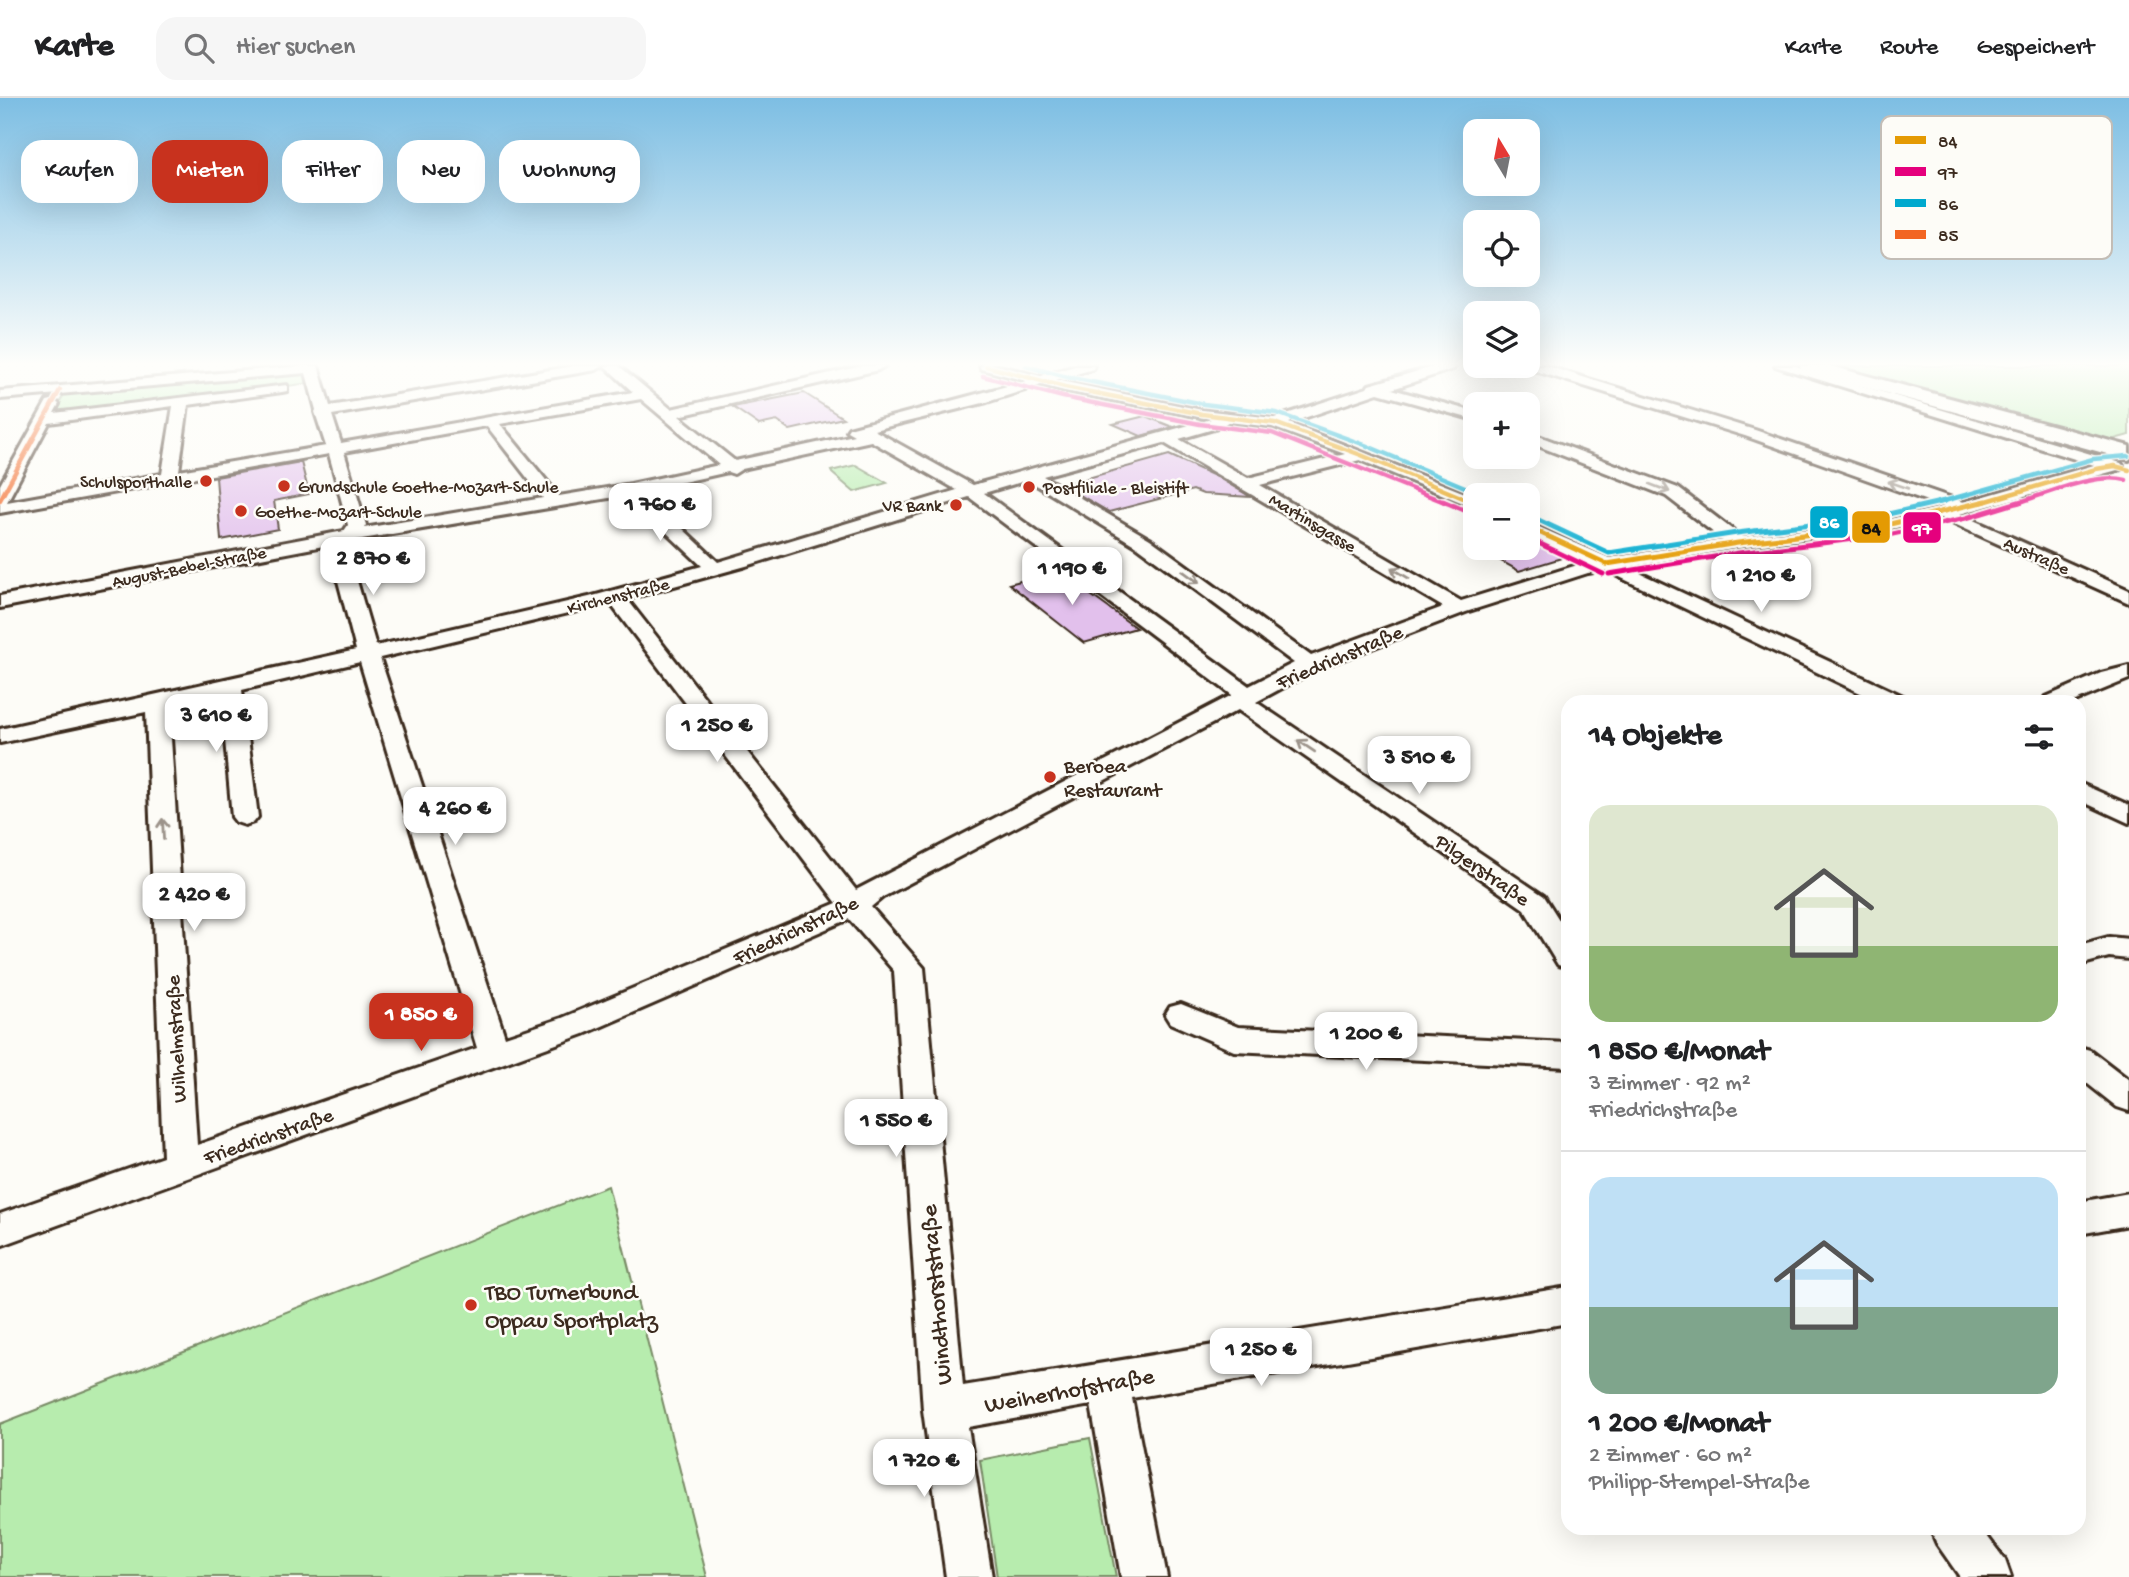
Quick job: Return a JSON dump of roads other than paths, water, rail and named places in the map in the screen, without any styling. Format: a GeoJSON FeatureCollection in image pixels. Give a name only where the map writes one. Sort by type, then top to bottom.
{"type":"FeatureCollection","features":[{"type":"Feature","properties":{"kind":"street"},"geometry":{"type":"LineString","coordinates":[[0,499],[35,435]]}},
{"type":"Feature","properties":{"kind":"street"},"geometry":{"type":"LineString","coordinates":[[170,478],[176,435]]}},
{"type":"Feature","properties":{"kind":"street"},"geometry":{"type":"LineString","coordinates":[[329,435],[357,525],[339,550],[495,1055]]}},
{"type":"Feature","properties":{"kind":"street"},"geometry":{"type":"LineString","coordinates":[[0,508],[415,435]]}},
{"type":"Feature","properties":{"kind":"street"},"geometry":{"type":"LineString","coordinates":[[501,435],[555,502]]}},
{"type":"Feature","properties":{"kind":"street"},"geometry":{"type":"LineString","coordinates":[[694,435],[730,465]]}},
{"type":"Feature","properties":{"kind":"street","name":"August-Bebel-Straße"},"geometry":{"type":"LineString","coordinates":[[0,603],[351,535],[631,489],[858,435]]}},
{"type":"Feature","properties":{"kind":"street"},"geometry":{"type":"LineString","coordinates":[[871,435],[971,491],[1245,699]]}},
{"type":"Feature","properties":{"kind":"street","name":"Kirchenstraße"},"geometry":{"type":"LineString","coordinates":[[0,736],[231,686],[615,596],[715,569],[971,491],[1177,435]]}},
{"type":"Feature","properties":{"kind":"street"},"geometry":{"type":"LineString","coordinates":[[1307,435],[1463,498]]}},
{"type":"Feature","properties":{"kind":"street"},"geometry":{"type":"LineString","coordinates":[[1756,435],[1963,508]]}},
{"type":"Feature","properties":{"kind":"street"},"geometry":{"type":"LineString","coordinates":[[2027,435],[2127,463]]}},
{"type":"Feature","properties":{"kind":"street"},"geometry":{"type":"LineString","coordinates":[[2040,435],[2127,463]]}},
{"type":"Feature","properties":{"kind":"street","name":"Martinsgasse"},"geometry":{"type":"LineString","coordinates":[[1167,438],[1459,608]]}},
{"type":"Feature","properties":{"kind":"street"},"geometry":{"type":"LineString","coordinates":[[1540,442],[1672,492],[1738,543]]}},
{"type":"Feature","properties":{"kind":"street"},"geometry":{"type":"LineString","coordinates":[[1248,483],[1361,455]]}},
{"type":"Feature","properties":{"kind":"street"},"geometry":{"type":"LineString","coordinates":[[1607,564],[1738,543],[1885,525],[1944,513],[2095,469],[2127,463]]}},
{"type":"Feature","properties":{"kind":"street"},"geometry":{"type":"LineString","coordinates":[[1030,475],[1144,543],[1309,664]]}},
{"type":"Feature","properties":{"kind":"street"},"geometry":{"type":"LineString","coordinates":[[631,489],[715,569]]}},
{"type":"Feature","properties":{"kind":"street","name":"Austraße"},"geometry":{"type":"LineString","coordinates":[[1944,513],[2129,597]]}},
{"type":"Feature","properties":{"kind":"street"},"geometry":{"type":"LineString","coordinates":[[1540,533],[1882,695]]}},
{"type":"Feature","properties":{"kind":"street","name":"Friedrichstraße"},"geometry":{"type":"LineString","coordinates":[[0,1230],[573,1026],[853,906],[873,891],[1309,664],[1459,608],[1586,568],[1607,564]]}},
{"type":"Feature","properties":{"kind":"street","name":"Windthorststraße"},"geometry":{"type":"LineString","coordinates":[[615,596],[853,906],[909,968],[944,1410],[970,1577]]}},
{"type":"Feature","properties":{"kind":"street"},"geometry":{"type":"LineString","coordinates":[[2070,695],[2129,672]]}},
{"type":"Feature","properties":{"kind":"street"},"geometry":{"type":"LineString","coordinates":[[231,686],[246,817]]}},
{"type":"Feature","properties":{"kind":"street","name":"Pilgerstraße"},"geometry":{"type":"LineString","coordinates":[[1245,699],[1534,903],[1561,937]]}},
{"type":"Feature","properties":{"kind":"street","name":"Wilhelmstraße"},"geometry":{"type":"LineString","coordinates":[[156,703],[181,1166]]}},
{"type":"Feature","properties":{"kind":"street"},"geometry":{"type":"LineString","coordinates":[[2086,794],[2129,815]]}},
{"type":"Feature","properties":{"kind":"street"},"geometry":{"type":"LineString","coordinates":[[2086,953],[2109,947],[2129,949]]}},
{"type":"Feature","properties":{"kind":"street"},"geometry":{"type":"LineString","coordinates":[[1181,1015],[1234,1039],[1561,1055]]}},
{"type":"Feature","properties":{"kind":"street"},"geometry":{"type":"LineString","coordinates":[[2086,1064],[2129,1098]]}},
{"type":"Feature","properties":{"kind":"street"},"geometry":{"type":"LineString","coordinates":[[2086,1217],[2129,1209]]}},
{"type":"Feature","properties":{"kind":"street","name":"Weiherhofstraße"},"geometry":{"type":"LineString","coordinates":[[944,1410],[1561,1307]]}},
{"type":"Feature","properties":{"kind":"street"},"geometry":{"type":"LineString","coordinates":[[1108,1382],[1144,1577]]}},
{"type":"Feature","properties":{"kind":"street"},"geometry":{"type":"LineString","coordinates":[[1958,1535],[1988,1577]]}},
{"type":"Feature","properties":{"kind":"place","name":"Schulsporthalle"},"geometry":{"type":"Point","coordinates":[206,481]}},
{"type":"Feature","properties":{"kind":"place","name":"Grundschule Goethe-Mozart-Schule"},"geometry":{"type":"Point","coordinates":[284,486]}},
{"type":"Feature","properties":{"kind":"place","name":"Postfiliale - Bleistift"},"geometry":{"type":"Point","coordinates":[1029,487]}},
{"type":"Feature","properties":{"kind":"place","name":"VR Bank"},"geometry":{"type":"Point","coordinates":[956,505]}},
{"type":"Feature","properties":{"kind":"place","name":"Goethe-Mozart-Schule"},"geometry":{"type":"Point","coordinates":[241,511]}},
{"type":"Feature","properties":{"kind":"place","name":"Beroea Restaurant"},"geometry":{"type":"Point","coordinates":[1050,777]}},
{"type":"Feature","properties":{"kind":"place","name":"TBO Turnerbund Oppau Sportplatz"},"geometry":{"type":"Point","coordinates":[471,1305]}}]}
